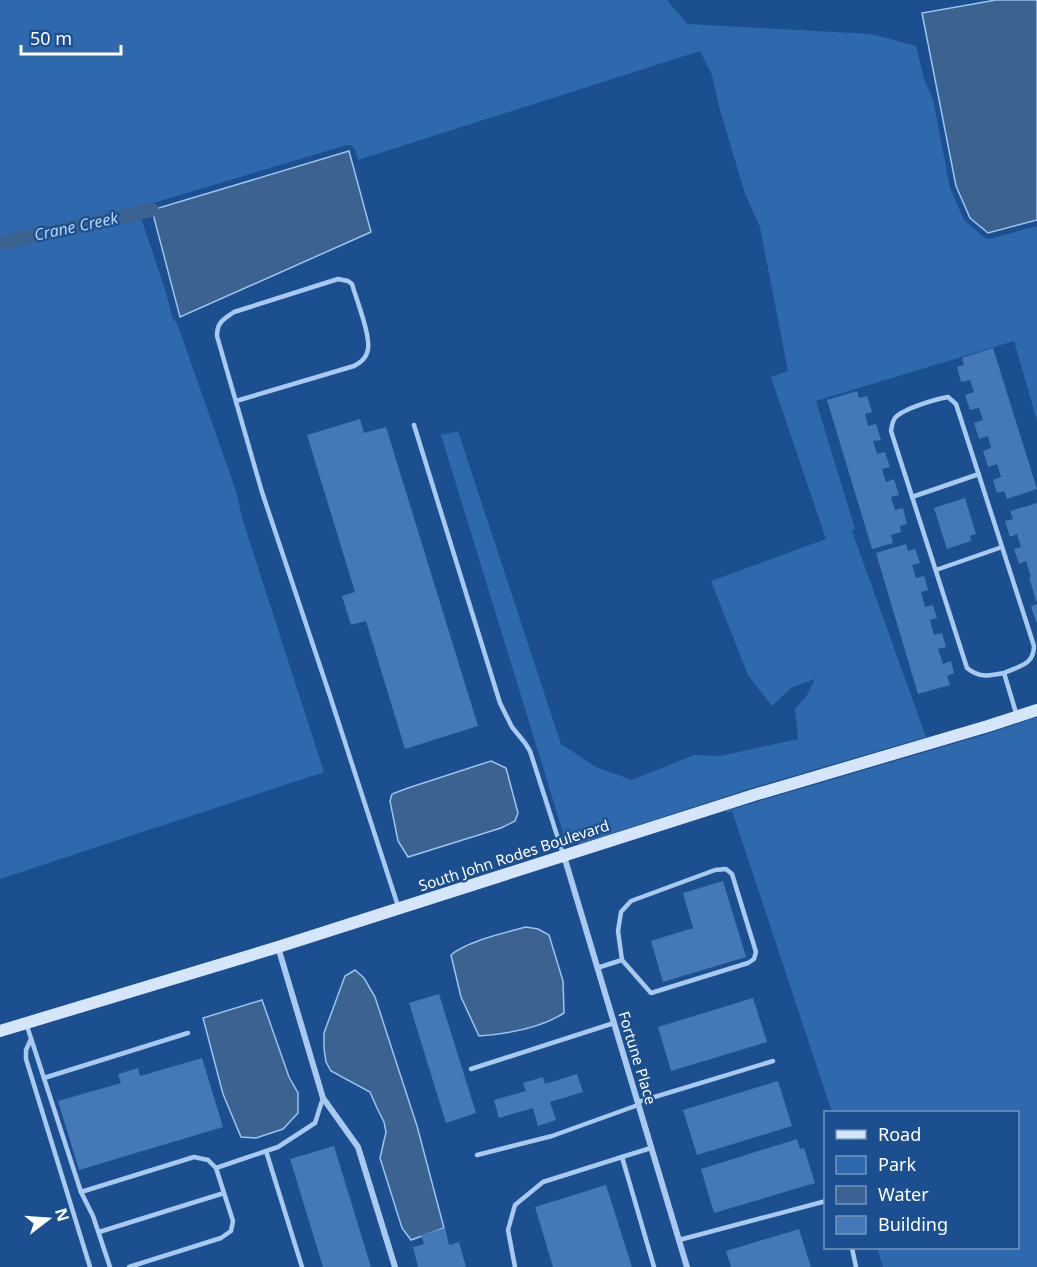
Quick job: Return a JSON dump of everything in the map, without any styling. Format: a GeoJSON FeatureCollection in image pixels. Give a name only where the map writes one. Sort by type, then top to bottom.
{"type":"FeatureCollection","features":[{"type":"Feature","properties":{"kind":"main road","name":"South John Rodes Boulevard"},"geometry":{"type":"LineString","coordinates":[[0,1031],[278,947],[754,795],[1037,710]]}},
{"type":"Feature","properties":{"kind":"street","name":"Fortune Place"},"geometry":{"type":"LineString","coordinates":[[564,856],[687,1267]]}},
{"type":"Feature","properties":{"kind":"street"},"geometry":{"type":"LineString","coordinates":[[278,947],[323,1098],[358,1147],[395,1267]]}},
{"type":"Feature","properties":{"kind":"lane"},"geometry":{"type":"LineString","coordinates":[[236,401],[354,366],[363,360],[368,351],[368,338],[352,284],[338,279],[234,312],[217,328],[217,336],[262,492],[399,909]]}},
{"type":"Feature","properties":{"kind":"lane"},"geometry":{"type":"LineString","coordinates":[[948,397],[956,404],[979,474],[1034,646],[1034,654],[1029,662],[1004,673],[989,676],[980,676],[967,668],[891,431],[893,420],[900,413],[938,398],[948,397]]}},
{"type":"Feature","properties":{"kind":"lane"},"geometry":{"type":"LineString","coordinates":[[414,425],[500,703],[512,727],[530,751],[564,856]]}},
{"type":"Feature","properties":{"kind":"lane"},"geometry":{"type":"LineString","coordinates":[[912,497],[979,474]]}},
{"type":"Feature","properties":{"kind":"lane"},"geometry":{"type":"LineString","coordinates":[[936,570],[1002,548]]}},
{"type":"Feature","properties":{"kind":"lane"},"geometry":{"type":"LineString","coordinates":[[1004,673],[1017,716]]}},
{"type":"Feature","properties":{"kind":"lane"},"geometry":{"type":"LineString","coordinates":[[726,869],[732,874],[756,952],[754,959],[748,963],[651,993],[622,960],[618,931],[621,912],[631,901],[715,870],[726,869]]}},
{"type":"Feature","properties":{"kind":"lane"},"geometry":{"type":"LineString","coordinates":[[597,968],[622,960]]}},
{"type":"Feature","properties":{"kind":"lane"},"geometry":{"type":"LineString","coordinates":[[26,1023],[81,1192],[93,1216],[110,1267]]}},
{"type":"Feature","properties":{"kind":"lane"},"geometry":{"type":"LineString","coordinates":[[471,1069],[614,1023]]}},
{"type":"Feature","properties":{"kind":"lane"},"geometry":{"type":"LineString","coordinates":[[44,1078],[188,1033]]}},
{"type":"Feature","properties":{"kind":"lane"},"geometry":{"type":"LineString","coordinates":[[31,1039],[26,1050],[26,1059],[90,1267]]}},
{"type":"Feature","properties":{"kind":"lane"},"geometry":{"type":"LineString","coordinates":[[477,1155],[552,1136],[638,1103],[773,1061]]}},
{"type":"Feature","properties":{"kind":"lane"},"geometry":{"type":"LineString","coordinates":[[216,1168],[278,1147],[315,1123],[323,1098]]}},
{"type":"Feature","properties":{"kind":"lane"},"geometry":{"type":"LineString","coordinates":[[515,1267],[508,1230],[515,1205],[543,1182],[651,1148]]}},
{"type":"Feature","properties":{"kind":"lane"},"geometry":{"type":"LineString","coordinates":[[266,1151],[302,1267]]}},
{"type":"Feature","properties":{"kind":"lane"},"geometry":{"type":"LineString","coordinates":[[81,1192],[194,1157],[208,1160],[216,1168],[233,1221],[231,1231],[221,1238],[129,1267]]}},
{"type":"Feature","properties":{"kind":"lane"},"geometry":{"type":"LineString","coordinates":[[622,1157],[654,1267]]}},
{"type":"Feature","properties":{"kind":"lane"},"geometry":{"type":"LineString","coordinates":[[99,1232],[224,1193]]}},
{"type":"Feature","properties":{"kind":"lane"},"geometry":{"type":"LineString","coordinates":[[679,1240],[824,1202]]}},
{"type":"Feature","properties":{"kind":"lane"},"geometry":{"type":"LineString","coordinates":[[852,1249],[856,1267]]}},
{"type":"Feature","properties":{"kind":"green space"},"geometry":{"type":"Polygon","coordinates":[[[0,0],[667,0],[687,24],[871,34],[916,46],[924,79],[933,99],[950,188],[964,220],[989,239],[1037,226],[1037,421],[1014,341],[816,401],[855,529],[852,531],[926,737],[752,788],[580,844],[565,839],[441,435],[458,431],[561,744],[596,767],[632,780],[694,755],[720,756],[798,739],[795,709],[807,695],[815,679],[791,688],[772,706],[748,675],[711,581],[826,539],[771,377],[788,371],[760,227],[745,194],[712,75],[700,51],[358,160],[354,148],[347,145],[146,207],[146,216],[141,218],[173,319],[177,323],[236,491],[243,521],[324,772],[0,879],[0,0]]]}},
{"type":"Feature","properties":{"kind":"green space"},"geometry":{"type":"Polygon","coordinates":[[[1037,717],[1037,1267],[883,1267],[877,1249],[1019,1249],[1019,1111],[832,1111],[732,811],[726,813],[726,811],[1037,717]]]}},
{"type":"Feature","properties":{"kind":"water"},"geometry":{"type":"Polygon","coordinates":[[[996,0],[1037,0],[1037,220],[988,233],[970,218],[956,186],[922,13],[996,0]]]}},
{"type":"Feature","properties":{"kind":"water"},"geometry":{"type":"Polygon","coordinates":[[[349,151],[371,232],[180,317],[152,210],[349,151]]]}},
{"type":"Feature","properties":{"kind":"water"},"geometry":{"type":"Polygon","coordinates":[[[491,761],[506,768],[518,813],[515,821],[501,828],[408,857],[398,841],[390,801],[392,794],[491,761]]]}},
{"type":"Feature","properties":{"kind":"water"},"geometry":{"type":"Polygon","coordinates":[[[526,927],[538,929],[549,935],[563,981],[564,1013],[523,1030],[479,1036],[461,997],[451,955],[476,942],[526,927]]]}},
{"type":"Feature","properties":{"kind":"water"},"geometry":{"type":"Polygon","coordinates":[[[355,970],[364,978],[375,997],[417,1126],[444,1228],[411,1240],[402,1228],[380,1158],[386,1132],[384,1122],[370,1092],[331,1071],[326,1062],[324,1033],[345,976],[355,970]]]}},
{"type":"Feature","properties":{"kind":"water"},"geometry":{"type":"Polygon","coordinates":[[[262,1000],[289,1077],[298,1093],[298,1113],[283,1129],[256,1138],[241,1137],[223,1094],[203,1018],[262,1000]]]}},
{"type":"Feature","properties":{"kind":"building"},"geometry":{"type":"Polygon","coordinates":[[[993,348],[1037,489],[1007,499],[1004,491],[997,493],[993,480],[1001,477],[997,464],[988,467],[983,451],[991,448],[988,436],[979,439],[974,423],[983,420],[979,408],[970,410],[965,395],[974,392],[970,380],[961,382],[957,367],[964,365],[962,358],[993,348]]]}},
{"type":"Feature","properties":{"kind":"building"},"geometry":{"type":"Polygon","coordinates":[[[857,391],[859,398],[867,396],[872,412],[865,414],[868,426],[876,424],[881,440],[873,441],[877,454],[885,452],[890,467],[882,469],[886,482],[894,479],[899,495],[891,497],[895,510],[903,508],[907,524],[900,526],[901,532],[891,535],[893,543],[872,549],[827,400],[857,391]]]}},
{"type":"Feature","properties":{"kind":"building"},"geometry":{"type":"Polygon","coordinates":[[[360,419],[364,433],[386,427],[478,726],[405,749],[366,621],[351,625],[342,596],[355,592],[307,435],[360,419]]]}},
{"type":"Feature","properties":{"kind":"building"},"geometry":{"type":"Polygon","coordinates":[[[965,498],[976,534],[970,536],[971,541],[947,549],[934,508],[965,498]]]}},
{"type":"Feature","properties":{"kind":"building"},"geometry":{"type":"Polygon","coordinates":[[[1037,503],[1036,601],[1026,561],[1019,564],[1014,549],[1021,547],[1017,534],[1010,537],[1005,521],[1013,519],[1010,511],[1037,503]]]}},
{"type":"Feature","properties":{"kind":"building"},"geometry":{"type":"Polygon","coordinates":[[[906,544],[908,551],[915,549],[920,563],[912,565],[916,578],[924,576],[928,590],[921,592],[925,607],[933,605],[937,618],[930,620],[934,635],[942,633],[946,647],[938,649],[943,664],[951,661],[954,673],[947,676],[950,685],[918,694],[876,553],[906,544]]]}},
{"type":"Feature","properties":{"kind":"building"},"geometry":{"type":"Polygon","coordinates":[[[1037,604],[1037,622],[1036,622],[1031,606],[1037,604]]]}},
{"type":"Feature","properties":{"kind":"building"},"geometry":{"type":"Polygon","coordinates":[[[723,881],[746,957],[663,982],[651,941],[693,928],[683,893],[723,881]]]}},
{"type":"Feature","properties":{"kind":"building"},"geometry":{"type":"Polygon","coordinates":[[[439,994],[476,1113],[446,1123],[409,1003],[439,994]]]}},
{"type":"Feature","properties":{"kind":"building"},"geometry":{"type":"Polygon","coordinates":[[[753,998],[767,1042],[671,1071],[658,1027],[753,998]]]}},
{"type":"Feature","properties":{"kind":"building"},"geometry":{"type":"Polygon","coordinates":[[[202,1058],[223,1127],[79,1170],[58,1101],[121,1083],[118,1074],[138,1068],[140,1076],[202,1058]]]}},
{"type":"Feature","properties":{"kind":"building"},"geometry":{"type":"Polygon","coordinates":[[[577,1074],[583,1092],[550,1102],[556,1120],[538,1126],[533,1108],[499,1118],[494,1100],[526,1091],[523,1083],[543,1077],[545,1084],[577,1074]]]}},
{"type":"Feature","properties":{"kind":"building"},"geometry":{"type":"Polygon","coordinates":[[[778,1081],[792,1126],[697,1155],[683,1110],[778,1081]]]}},
{"type":"Feature","properties":{"kind":"building"},"geometry":{"type":"Polygon","coordinates":[[[797,1139],[800,1149],[804,1148],[815,1183],[714,1213],[701,1169],[797,1139]]]}},
{"type":"Feature","properties":{"kind":"building"},"geometry":{"type":"Polygon","coordinates":[[[334,1146],[371,1267],[323,1267],[290,1159],[334,1146]]]}},
{"type":"Feature","properties":{"kind":"building"},"geometry":{"type":"Polygon","coordinates":[[[606,1185],[632,1267],[553,1267],[535,1207],[606,1185]]]}},
{"type":"Feature","properties":{"kind":"building"},"geometry":{"type":"Polygon","coordinates":[[[445,1228],[449,1245],[459,1242],[466,1267],[418,1267],[413,1247],[424,1244],[421,1235],[445,1228]]]}},
{"type":"Feature","properties":{"kind":"building"},"geometry":{"type":"Polygon","coordinates":[[[799,1229],[811,1267],[731,1267],[726,1251],[799,1229]]]}},
{"type":"Feature","properties":{"kind":"waterway","name":"Crane Creek"},"geometry":{"type":"LineString","coordinates":[[0,243],[152,210]]}}]}
